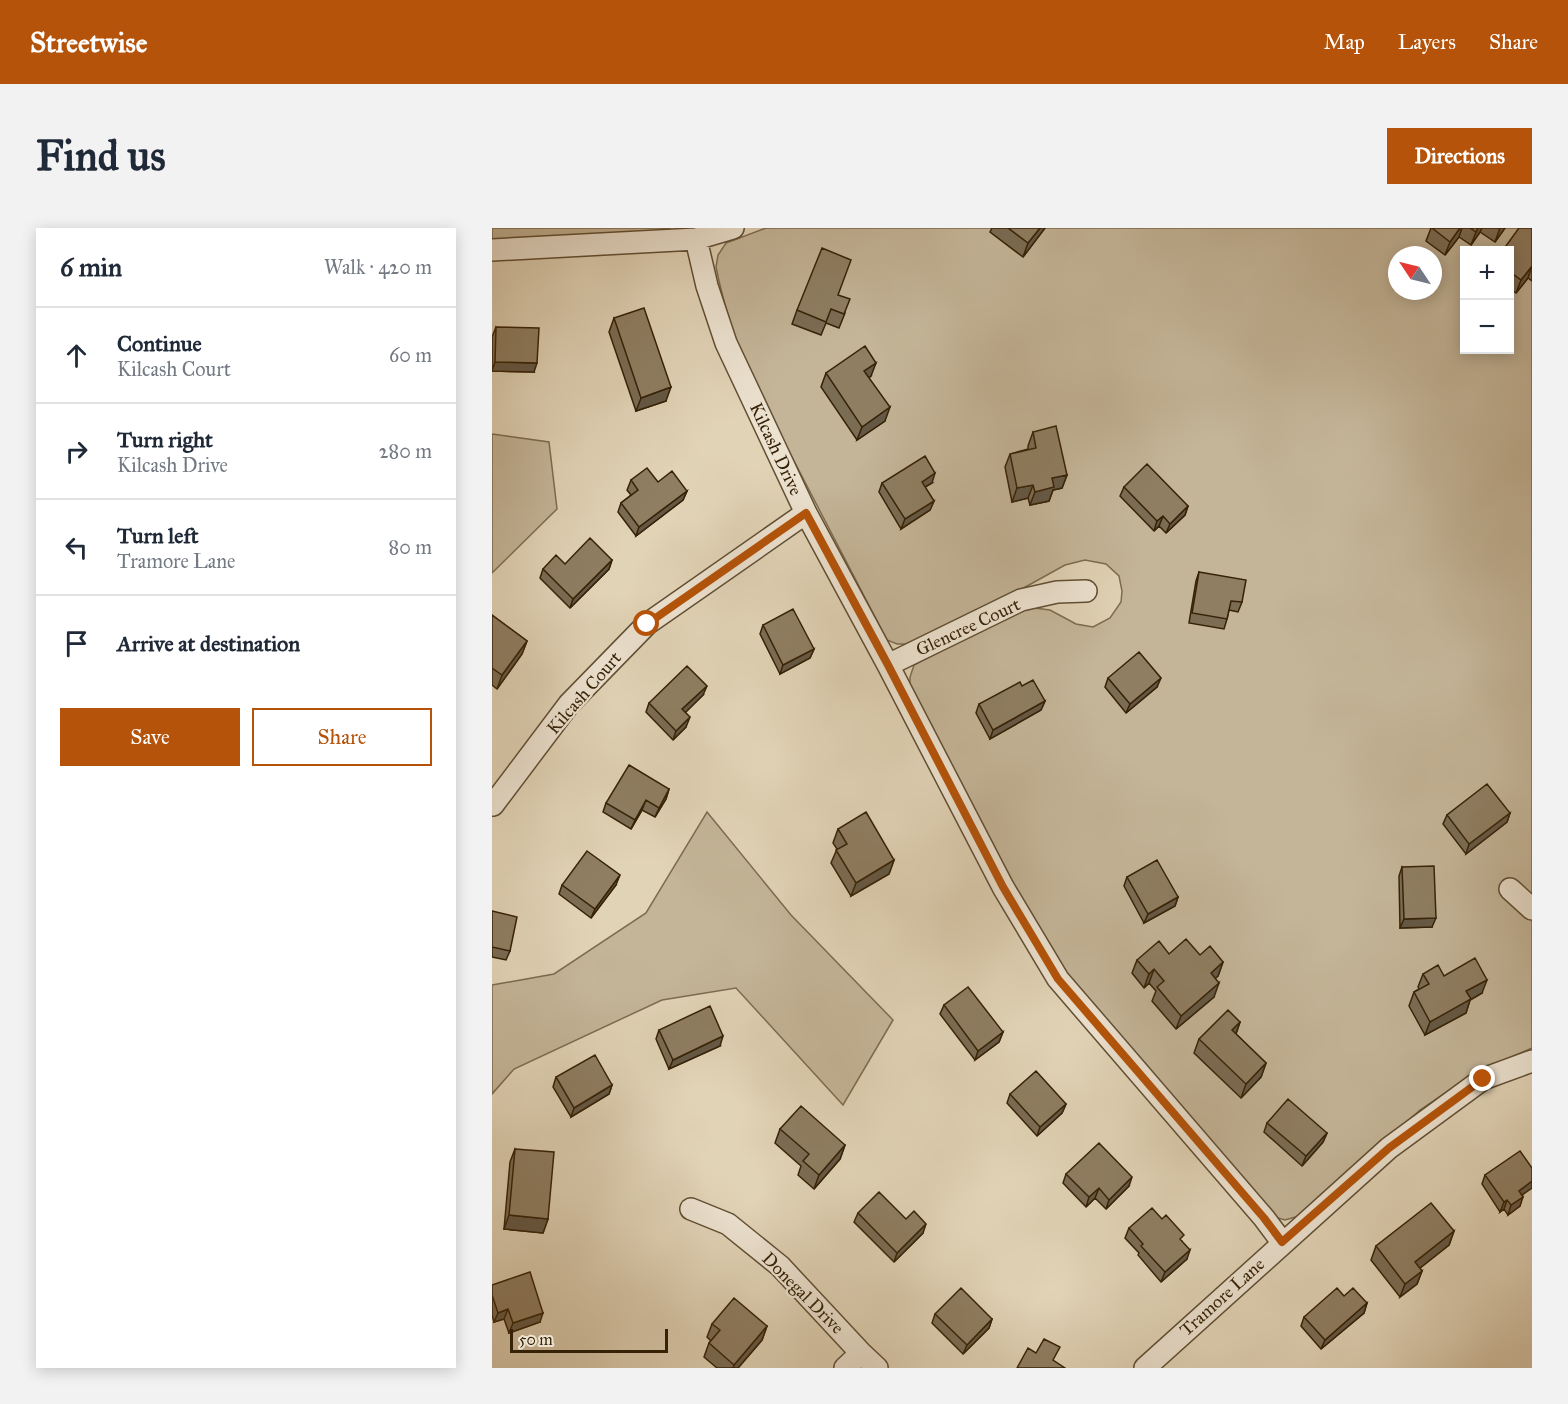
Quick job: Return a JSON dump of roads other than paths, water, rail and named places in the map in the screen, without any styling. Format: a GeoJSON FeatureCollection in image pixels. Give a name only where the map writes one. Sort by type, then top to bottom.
{"type":"FeatureCollection","features":[{"type":"Feature","properties":{"kind":"street"},"geometry":{"type":"LineString","coordinates":[[492,250],[696,239],[733,228]]}},
{"type":"Feature","properties":{"kind":"street","name":"Kilcash Drive"},"geometry":{"type":"LineString","coordinates":[[696,239],[706,286],[726,343],[806,513],[1003,887],[1058,979],[1264,1218],[1282,1242]]}},
{"type":"Feature","properties":{"kind":"street","name":"Kilcash Court"},"geometry":{"type":"LineString","coordinates":[[493,805],[569,704],[647,624],[806,513]]}},
{"type":"Feature","properties":{"kind":"street","name":"Glencree Court"},"geometry":{"type":"LineString","coordinates":[[888,665],[1021,600],[1057,592],[1086,591]]}},
{"type":"Feature","properties":{"kind":"street"},"geometry":{"type":"LineString","coordinates":[[1510,889],[1532,909]]}},
{"type":"Feature","properties":{"kind":"street","name":"Tramore Lane"},"geometry":{"type":"LineString","coordinates":[[1145,1368],[1282,1242],[1389,1148],[1483,1079],[1532,1061]]}},
{"type":"Feature","properties":{"kind":"street","name":"Donegal Drive"},"geometry":{"type":"LineString","coordinates":[[691,1209],[728,1224],[780,1266],[877,1368]]}},
{"type":"Feature","properties":{"kind":"street"},"geometry":{"type":"LineString","coordinates":[[845,1368],[861,1353]]}}]}
